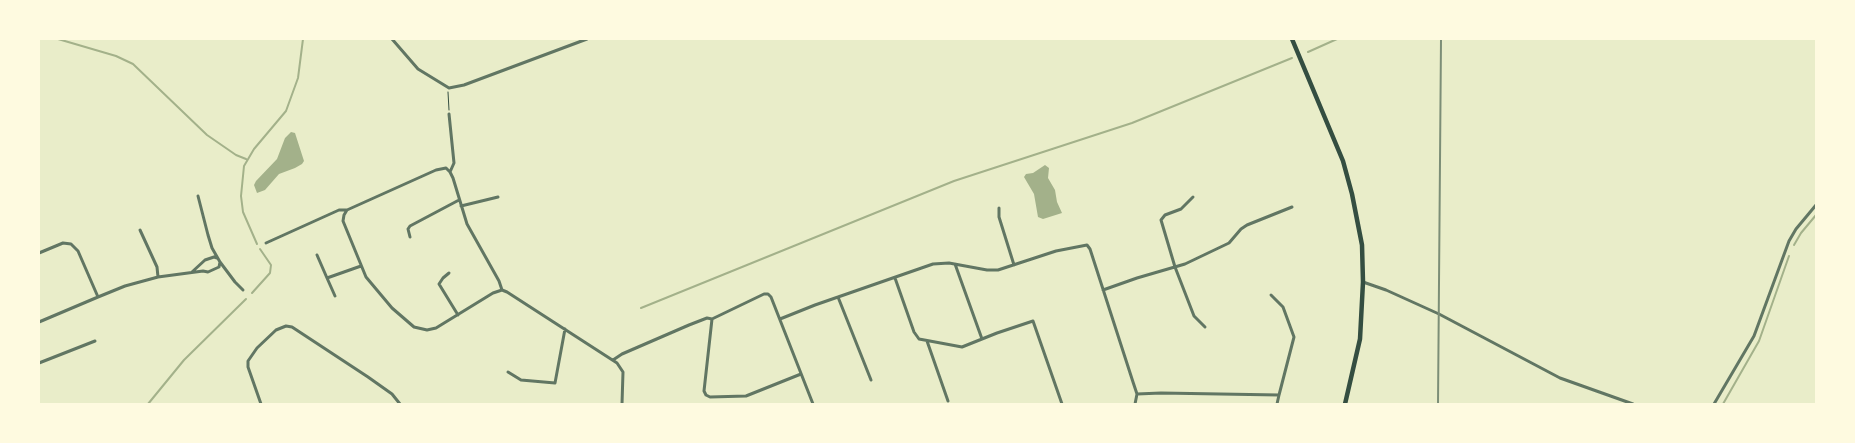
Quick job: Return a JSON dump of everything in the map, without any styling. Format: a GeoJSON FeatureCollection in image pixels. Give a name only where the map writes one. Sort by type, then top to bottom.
{"type":"FeatureCollection","features":[{"type":"Feature","properties":{"kind":"main road"},"geometry":{"type":"LineString","coordinates":[[1292,39],[1336,143],[1350,185],[1362,245],[1364,282],[1360,340],[1345,404]]}},
{"type":"Feature","properties":{"kind":"street"},"geometry":{"type":"LineString","coordinates":[[392,39],[418,69],[449,88],[464,85],[584,39]]}},
{"type":"Feature","properties":{"kind":"street"},"geometry":{"type":"LineString","coordinates":[[449,114],[454,164],[450,172]]}},
{"type":"Feature","properties":{"kind":"street"},"geometry":{"type":"LineString","coordinates":[[266,243],[339,210],[347,210],[436,170],[446,168],[450,172],[467,224],[499,281],[502,290],[566,329],[621,366],[623,372],[622,404]]}},
{"type":"Feature","properties":{"kind":"street"},"geometry":{"type":"LineString","coordinates":[[198,196],[208,235],[219,260],[243,290]]}},
{"type":"Feature","properties":{"kind":"street"},"geometry":{"type":"LineString","coordinates":[[461,206],[498,197]]}},
{"type":"Feature","properties":{"kind":"street"},"geometry":{"type":"LineString","coordinates":[[1193,198],[1181,209],[1164,215],[1161,220],[1175,267],[1194,316],[1205,327]]}},
{"type":"Feature","properties":{"kind":"street"},"geometry":{"type":"LineString","coordinates":[[410,237],[408,229],[410,226],[459,200]]}},
{"type":"Feature","properties":{"kind":"street"},"geometry":{"type":"LineString","coordinates":[[1714,404],[1754,336],[1789,241],[1796,229],[1816,205]]}},
{"type":"Feature","properties":{"kind":"street"},"geometry":{"type":"LineString","coordinates":[[1103,290],[1175,267],[1224,246],[1230,243],[1241,229],[1292,207]]}},
{"type":"Feature","properties":{"kind":"street"},"geometry":{"type":"LineString","coordinates":[[999,208],[999,217],[1014,265]]}},
{"type":"Feature","properties":{"kind":"street"},"geometry":{"type":"LineString","coordinates":[[347,210],[343,221],[366,277],[392,308],[414,327],[427,330],[436,328],[493,293],[502,290]]}},
{"type":"Feature","properties":{"kind":"street"},"geometry":{"type":"LineString","coordinates":[[140,230],[156,267],[158,277]]}},
{"type":"Feature","properties":{"kind":"street"},"geometry":{"type":"LineString","coordinates":[[39,253],[63,243],[71,244],[78,251],[98,297]]}},
{"type":"Feature","properties":{"kind":"street"},"geometry":{"type":"LineString","coordinates":[[780,319],[933,264],[955,264],[987,270],[998,270],[1056,251],[1087,245],[1137,394],[1135,404]]}},
{"type":"Feature","properties":{"kind":"street"},"geometry":{"type":"LineString","coordinates":[[317,256],[335,296]]}},
{"type":"Feature","properties":{"kind":"street"},"geometry":{"type":"LineString","coordinates":[[192,272],[205,260],[214,257],[219,260]]}},
{"type":"Feature","properties":{"kind":"street"},"geometry":{"type":"LineString","coordinates":[[39,322],[125,286],[158,277],[213,271],[219,266],[219,260]]}},
{"type":"Feature","properties":{"kind":"street"},"geometry":{"type":"LineString","coordinates":[[955,264],[982,339]]}},
{"type":"Feature","properties":{"kind":"street"},"geometry":{"type":"LineString","coordinates":[[328,278],[361,266]]}},
{"type":"Feature","properties":{"kind":"street"},"geometry":{"type":"LineString","coordinates":[[449,273],[440,284],[458,314]]}},
{"type":"Feature","properties":{"kind":"street"},"geometry":{"type":"LineString","coordinates":[[895,278],[916,336],[927,341],[962,347],[1033,321],[1062,404]]}},
{"type":"Feature","properties":{"kind":"street"},"geometry":{"type":"LineString","coordinates":[[1364,282],[1439,314],[1560,378],[1633,404]]}},
{"type":"Feature","properties":{"kind":"street"},"geometry":{"type":"LineString","coordinates":[[613,360],[689,325],[707,318],[712,319],[764,294],[768,294],[780,319],[812,404]]}},
{"type":"Feature","properties":{"kind":"street"},"geometry":{"type":"LineString","coordinates":[[1271,295],[1283,307],[1294,337],[1277,404]]}},
{"type":"Feature","properties":{"kind":"street"},"geometry":{"type":"LineString","coordinates":[[838,298],[872,380]]}},
{"type":"Feature","properties":{"kind":"street"},"geometry":{"type":"LineString","coordinates":[[712,319],[704,390],[706,395],[710,397],[746,396],[802,374]]}},
{"type":"Feature","properties":{"kind":"street"},"geometry":{"type":"LineString","coordinates":[[261,404],[248,367],[248,361],[257,348],[276,330],[286,326],[292,327],[368,377],[392,394],[400,404]]}},
{"type":"Feature","properties":{"kind":"street"},"geometry":{"type":"LineString","coordinates":[[508,372],[521,380],[555,383],[566,329]]}},
{"type":"Feature","properties":{"kind":"street"},"geometry":{"type":"LineString","coordinates":[[39,363],[95,340]]}},
{"type":"Feature","properties":{"kind":"street"},"geometry":{"type":"LineString","coordinates":[[927,341],[948,401]]}},
{"type":"Feature","properties":{"kind":"street"},"geometry":{"type":"LineString","coordinates":[[1137,394],[1161,392],[1280,395]]}},
{"type":"Feature","properties":{"kind":"path"},"geometry":{"type":"LineString","coordinates":[[449,88],[447,97],[449,114]]}},
{"type":"Feature","properties":{"kind":"shaded area"},"geometry":{"type":"Polygon","coordinates":[[[291,132],[295,133],[304,161],[295,168],[279,174],[265,190],[257,193],[254,185],[256,181],[277,159],[285,138],[291,132]]]}},
{"type":"Feature","properties":{"kind":"shaded area"},"geometry":{"type":"Polygon","coordinates":[[[1045,165],[1049,168],[1048,178],[1055,190],[1057,202],[1062,213],[1043,219],[1038,217],[1034,194],[1024,177],[1026,174],[1033,173],[1045,165]]]}},
{"type":"Feature","properties":{"kind":"waterway"},"geometry":{"type":"LineString","coordinates":[[58,39],[116,56],[133,64],[207,135],[236,155],[246,159]]}},
{"type":"Feature","properties":{"kind":"waterway"},"geometry":{"type":"LineString","coordinates":[[257,244],[243,212],[241,196],[244,166],[254,149],[286,111],[298,78],[303,39]]}},
{"type":"Feature","properties":{"kind":"waterway"},"geometry":{"type":"LineString","coordinates":[[1308,52],[1337,39]]}},
{"type":"Feature","properties":{"kind":"waterway"},"geometry":{"type":"LineString","coordinates":[[641,308],[954,181],[1132,123],[1292,58]]}},
{"type":"Feature","properties":{"kind":"waterway"},"geometry":{"type":"LineString","coordinates":[[1794,245],[1816,215]]}},
{"type":"Feature","properties":{"kind":"waterway"},"geometry":{"type":"LineString","coordinates":[[252,293],[270,273],[271,265],[260,249]]}},
{"type":"Feature","properties":{"kind":"waterway"},"geometry":{"type":"LineString","coordinates":[[1723,404],[1759,341],[1789,256]]}},
{"type":"Feature","properties":{"kind":"waterway"},"geometry":{"type":"LineString","coordinates":[[148,404],[184,360],[246,299]]}},
{"type":"Feature","properties":{"kind":"railway"},"geometry":{"type":"LineString","coordinates":[[1438,404],[1441,39]]}}]}
